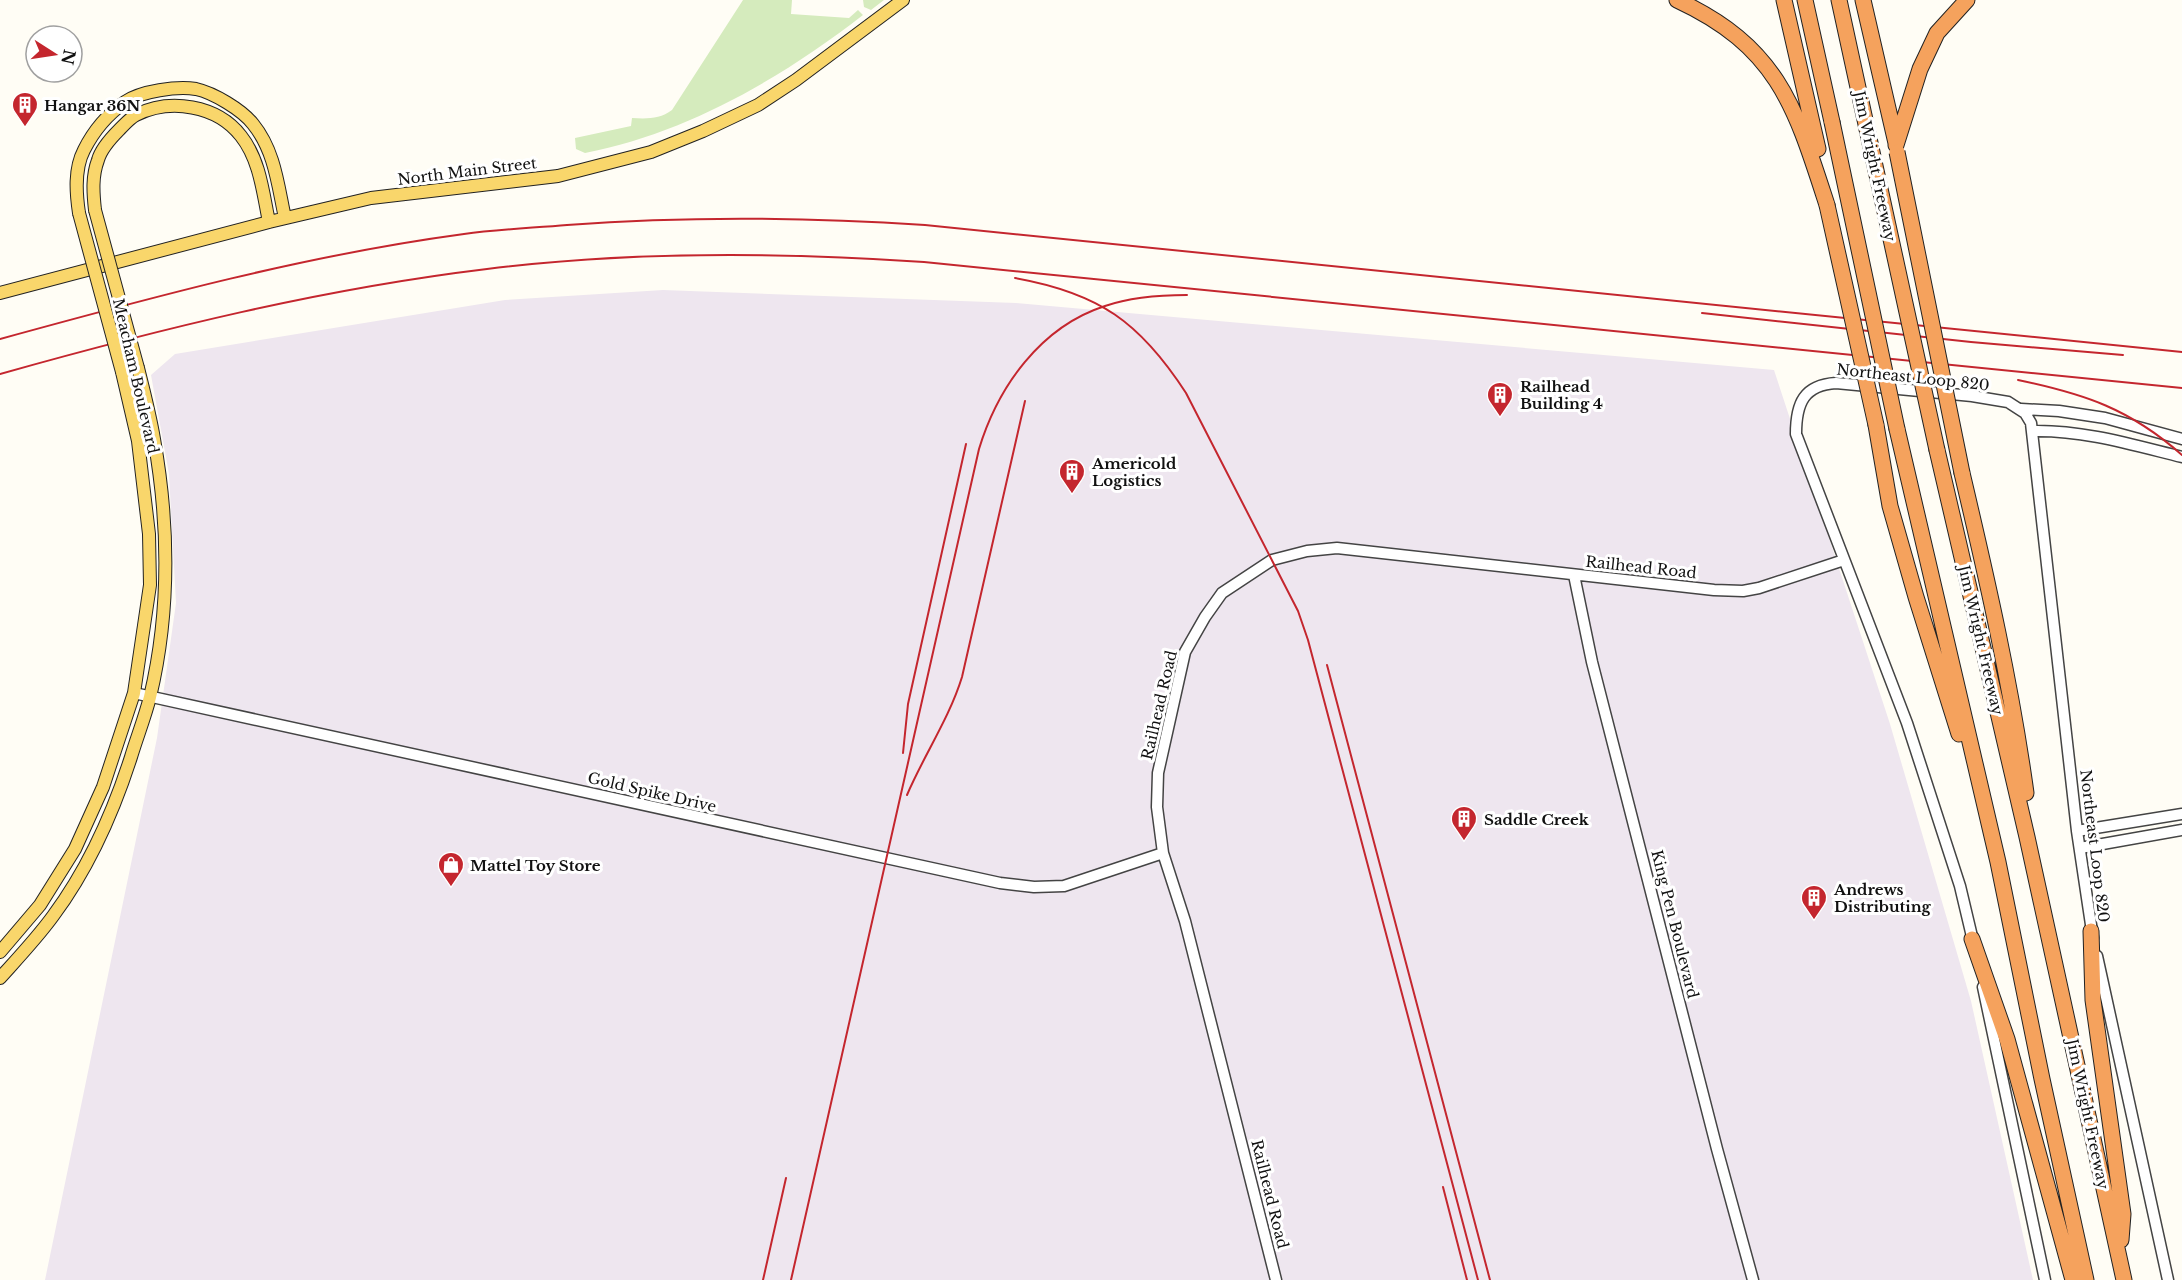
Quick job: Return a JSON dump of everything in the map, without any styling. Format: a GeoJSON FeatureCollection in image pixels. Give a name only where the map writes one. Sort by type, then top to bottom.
{"type":"FeatureCollection","features":[{"type":"Feature","properties":{"kind":"highway"},"geometry":{"type":"LineString","coordinates":[[1677,0],[1726,27],[1743,42],[1777,81],[1792,105],[1804,133],[1827,205],[1876,425],[1890,506],[1998,862]]}},
{"type":"Feature","properties":{"kind":"highway"},"geometry":{"type":"LineString","coordinates":[[1784,0],[1824,176],[1827,205]]}},
{"type":"Feature","properties":{"kind":"highway"},"geometry":{"type":"LineString","coordinates":[[1805,0],[1897,429],[1998,862],[2086,1280]]}},
{"type":"Feature","properties":{"kind":"highway","name":"Jim Wright Freeway"},"geometry":{"type":"LineString","coordinates":[[1839,0],[1936,450],[2027,837],[2124,1280]]}},
{"type":"Feature","properties":{"kind":"highway"},"geometry":{"type":"LineString","coordinates":[[1863,0],[1896,148],[1962,473],[1995,612],[2014,710],[2026,797],[2027,837]]}},
{"type":"Feature","properties":{"kind":"highway"},"geometry":{"type":"LineString","coordinates":[[1896,148],[1920,69],[1937,33],[1967,0]]}},
{"type":"Feature","properties":{"kind":"highway"},"geometry":{"type":"LineString","coordinates":[[2091,931],[2093,1000],[2123,1214],[2120,1257]]}},
{"type":"Feature","properties":{"kind":"highway"},"geometry":{"type":"LineString","coordinates":[[1972,939],[2007,1039],[2073,1280]]}},
{"type":"Feature","properties":{"kind":"main road","name":"North Main Street"},"geometry":{"type":"LineString","coordinates":[[0,293],[269,222],[370,198],[558,176],[651,152],[758,105],[796,80],[903,0]]}},
{"type":"Feature","properties":{"kind":"main road","name":"Meacham Boulevard"},"geometry":{"type":"LineString","coordinates":[[0,952],[40,905],[75,849],[104,787],[134,693],[150,585],[149,534],[138,441],[79,213],[76,186],[82,152],[99,126],[126,101],[155,90],[195,89],[228,103],[253,123],[268,148],[285,218]]}},
{"type":"Feature","properties":{"kind":"main road","name":"Meacham Boulevard"},"geometry":{"type":"LineString","coordinates":[[0,978],[54,915],[90,857],[119,793],[150,696],[162,630],[164,548],[156,448],[138,368],[95,210],[93,186],[98,158],[112,137],[135,116],[158,107],[192,106],[220,118],[240,135],[253,155],[269,222]]}},
{"type":"Feature","properties":{"kind":"main road"},"geometry":{"type":"LineString","coordinates":[[0,957],[10,966]]}},
{"type":"Feature","properties":{"kind":"street","name":"Northeast Loop 820"},"geometry":{"type":"LineString","coordinates":[[2045,1280],[1960,886],[1907,723],[1796,434],[1799,408],[1803,398],[1815,387],[1836,383],[1972,396],[2008,402],[2020,409],[2031,423],[2077,831],[2091,931],[2168,1280]]}},
{"type":"Feature","properties":{"kind":"street"},"geometry":{"type":"LineString","coordinates":[[2020,409],[2059,411],[2105,418],[2177,438],[2169,454]]}},
{"type":"Feature","properties":{"kind":"street"},"geometry":{"type":"LineString","coordinates":[[2033,431],[2069,432],[2182,457]]}},
{"type":"Feature","properties":{"kind":"street","name":"Railhead Road"},"geometry":{"type":"LineString","coordinates":[[1276,1280],[1185,921],[1163,853],[1157,807],[1158,773],[1185,652],[1205,616],[1222,593],[1272,560],[1306,551],[1337,548],[1714,590],[1743,591],[1844,560]]}},
{"type":"Feature","properties":{"kind":"street","name":"King Pen Boulevard"},"geometry":{"type":"LineString","coordinates":[[1574,575],[1595,673],[1717,1149],[1753,1280]]}},
{"type":"Feature","properties":{"kind":"street","name":"Gold Spike Drive"},"geometry":{"type":"LineString","coordinates":[[134,693],[1000,883],[1034,887],[1064,886],[1163,853]]}},
{"type":"Feature","properties":{"kind":"street"},"geometry":{"type":"LineString","coordinates":[[2077,831],[2182,814]]}},
{"type":"Feature","properties":{"kind":"street"},"geometry":{"type":"LineString","coordinates":[[2080,848],[2182,831]]}},
{"type":"Feature","properties":{"kind":"shaded area"},"geometry":{"type":"Polygon","coordinates":[[[663,290],[1016,303],[1774,370],[1890,724],[1971,1001],[2033,1280],[45,1280],[157,738],[176,603],[169,474],[151,375],[175,354],[505,300],[663,290]]]}},
{"type":"Feature","properties":{"kind":"green space"},"geometry":{"type":"Polygon","coordinates":[[[743,0],[792,0],[791,14],[849,18],[858,10],[863,15],[766,81],[696,117],[623,144],[585,153],[576,149],[575,138],[631,126],[632,118],[653,118],[672,110],[743,0]]]}},
{"type":"Feature","properties":{"kind":"green space"},"geometry":{"type":"Polygon","coordinates":[[[863,0],[884,0],[871,10],[864,7],[863,0]]]}},
{"type":"Feature","properties":{"kind":"railway"},"geometry":{"type":"LineString","coordinates":[[0,339],[289,265],[405,243],[477,232],[567,225],[657,220],[746,219],[836,220],[925,225],[2182,352]]}},
{"type":"Feature","properties":{"kind":"railway"},"geometry":{"type":"LineString","coordinates":[[0,374],[120,341],[241,312],[425,277],[596,259],[760,255],[924,262],[2182,388]]}},
{"type":"Feature","properties":{"kind":"railway"},"geometry":{"type":"LineString","coordinates":[[1015,278],[1045,284],[1094,302],[1115,314],[1152,347],[1186,393],[1298,611],[1308,640],[1478,1280]]}},
{"type":"Feature","properties":{"kind":"railway"},"geometry":{"type":"LineString","coordinates":[[791,1280],[979,449],[987,426],[1010,382],[1025,362],[1061,328],[1082,316],[1125,300],[1187,295]]}},
{"type":"Feature","properties":{"kind":"railway"},"geometry":{"type":"LineString","coordinates":[[1702,313],[1971,342],[2123,355]]}},
{"type":"Feature","properties":{"kind":"railway"},"geometry":{"type":"LineString","coordinates":[[2018,380],[2065,391],[2106,406],[2144,426],[2182,455]]}},
{"type":"Feature","properties":{"kind":"railway"},"geometry":{"type":"LineString","coordinates":[[907,795],[950,708],[962,677],[1025,401]]}},
{"type":"Feature","properties":{"kind":"railway"},"geometry":{"type":"LineString","coordinates":[[903,753],[908,704],[966,444]]}},
{"type":"Feature","properties":{"kind":"railway"},"geometry":{"type":"LineString","coordinates":[[1327,665],[1490,1280]]}},
{"type":"Feature","properties":{"kind":"railway"},"geometry":{"type":"LineString","coordinates":[[763,1280],[786,1178]]}},
{"type":"Feature","properties":{"kind":"railway"},"geometry":{"type":"LineString","coordinates":[[1443,1187],[1467,1280]]}},
{"type":"Feature","properties":{"kind":"place","name":"Hangar 36N"},"geometry":{"type":"Point","coordinates":[25,128]}},
{"type":"Feature","properties":{"kind":"place","name":"Railhead Building 4"},"geometry":{"type":"Point","coordinates":[1500,418]}},
{"type":"Feature","properties":{"kind":"place","name":"Americold Logistics"},"geometry":{"type":"Point","coordinates":[1072,495]}},
{"type":"Feature","properties":{"kind":"place","name":"Saddle Creek"},"geometry":{"type":"Point","coordinates":[1464,842]}},
{"type":"Feature","properties":{"kind":"place","name":"Mattel Toy Store"},"geometry":{"type":"Point","coordinates":[451,888]}},
{"type":"Feature","properties":{"kind":"place","name":"Andrews Distributing"},"geometry":{"type":"Point","coordinates":[1814,921]}}]}
